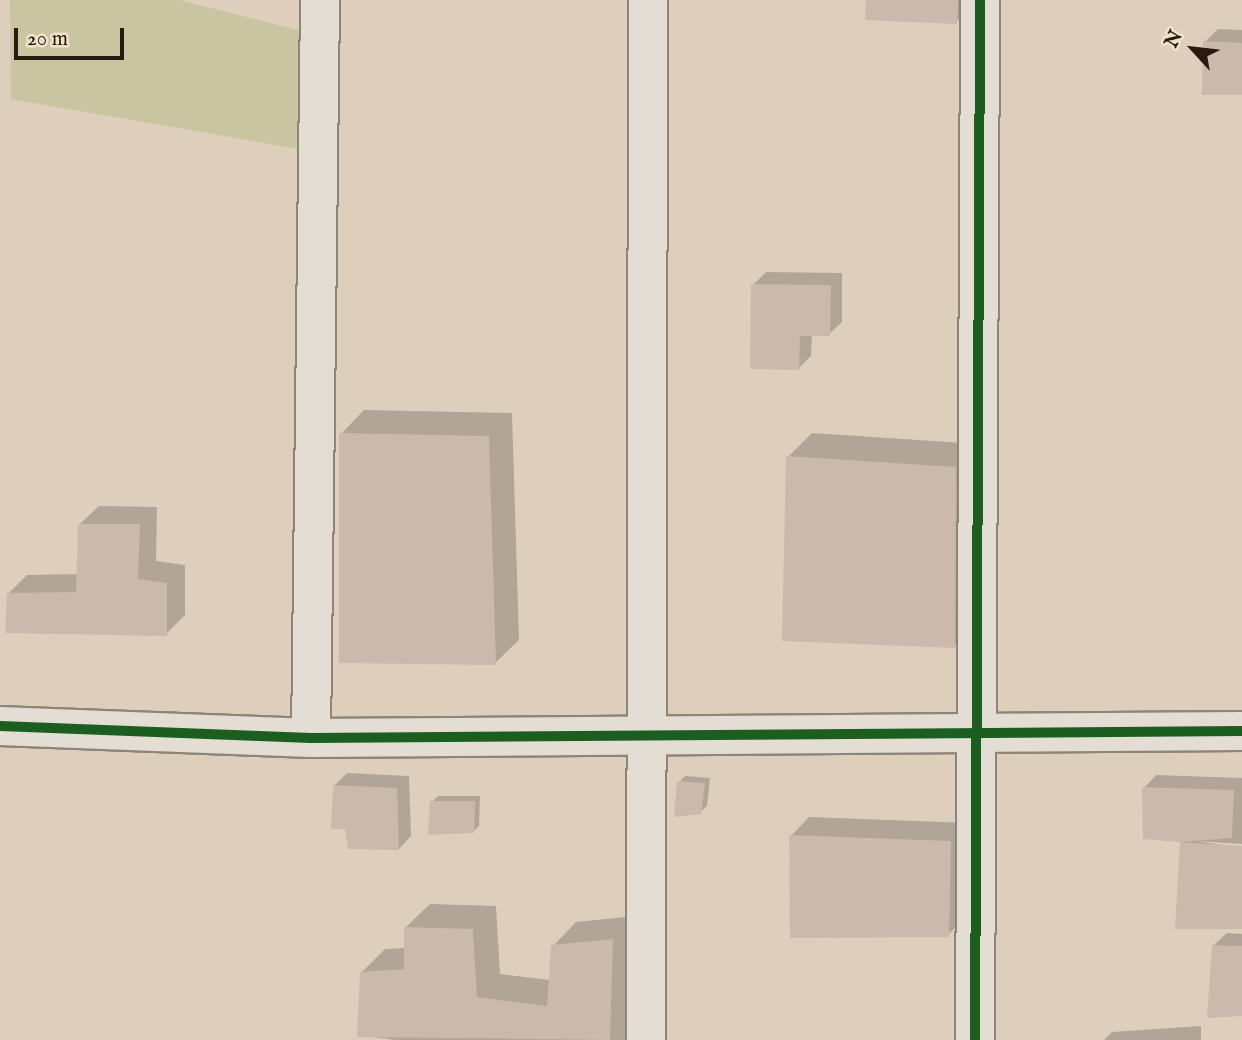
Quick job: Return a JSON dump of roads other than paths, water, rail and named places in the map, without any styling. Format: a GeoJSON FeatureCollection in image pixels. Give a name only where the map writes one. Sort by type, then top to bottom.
{"type":"FeatureCollection","features":[{"type":"Feature","properties":{"kind":"street"},"geometry":{"type":"LineString","coordinates":[[311,738],[320,0]]}},
{"type":"Feature","properties":{"kind":"street"},"geometry":{"type":"LineString","coordinates":[[646,1040],[644,733],[648,0]]}},
{"type":"Feature","properties":{"kind":"street"},"geometry":{"type":"LineString","coordinates":[[975,1040],[980,0]]}},
{"type":"Feature","properties":{"kind":"street"},"geometry":{"type":"LineString","coordinates":[[0,726],[311,738],[644,733],[1242,731]]}}]}
